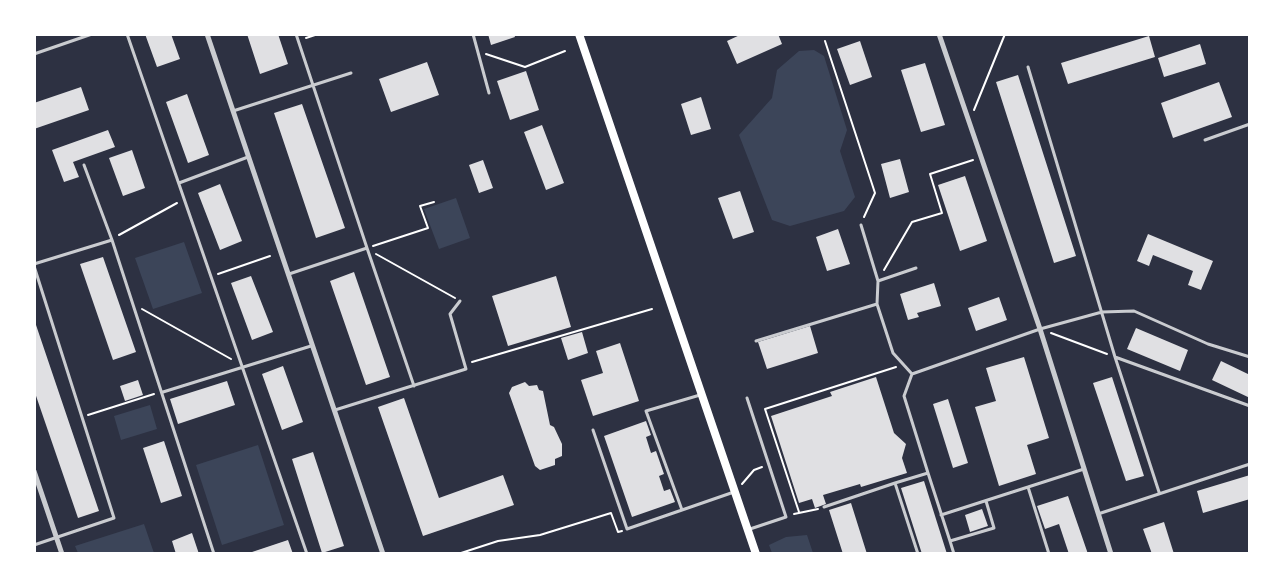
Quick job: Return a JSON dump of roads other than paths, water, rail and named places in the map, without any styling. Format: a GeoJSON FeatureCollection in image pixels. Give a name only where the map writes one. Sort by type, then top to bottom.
{"type":"FeatureCollection","features":[{"type":"Feature","properties":{"kind":"main road"},"geometry":{"type":"LineString","coordinates":[[579,34],[756,554]]}},
{"type":"Feature","properties":{"kind":"street"},"geometry":{"type":"LineString","coordinates":[[207,34],[383,554]]}},
{"type":"Feature","properties":{"kind":"street"},"geometry":{"type":"LineString","coordinates":[[939,34],[1040,329],[1111,554]]}},
{"type":"Feature","properties":{"kind":"street"},"geometry":{"type":"LineString","coordinates":[[34,471],[62,554]]}},
{"type":"Feature","properties":{"kind":"lane"},"geometry":{"type":"LineString","coordinates":[[34,54],[92,34]]}},
{"type":"Feature","properties":{"kind":"lane"},"geometry":{"type":"LineString","coordinates":[[128,34],[307,554]]}},
{"type":"Feature","properties":{"kind":"lane"},"geometry":{"type":"LineString","coordinates":[[296,34],[414,386]]}},
{"type":"Feature","properties":{"kind":"lane"},"geometry":{"type":"LineString","coordinates":[[473,34],[489,93]]}},
{"type":"Feature","properties":{"kind":"lane"},"geometry":{"type":"LineString","coordinates":[[1028,67],[1115,357],[1159,492]]}},
{"type":"Feature","properties":{"kind":"lane"},"geometry":{"type":"LineString","coordinates":[[233,111],[351,73]]}},
{"type":"Feature","properties":{"kind":"lane"},"geometry":{"type":"LineString","coordinates":[[1205,140],[1250,124]]}},
{"type":"Feature","properties":{"kind":"lane"},"geometry":{"type":"LineString","coordinates":[[179,183],[249,157]]}},
{"type":"Feature","properties":{"kind":"lane"},"geometry":{"type":"LineString","coordinates":[[84,165],[112,240],[214,554]]}},
{"type":"Feature","properties":{"kind":"lane"},"geometry":{"type":"LineString","coordinates":[[861,225],[878,281],[877,304],[893,353],[912,374]]}},
{"type":"Feature","properties":{"kind":"lane"},"geometry":{"type":"LineString","coordinates":[[34,545],[114,518],[34,265],[112,240]]}},
{"type":"Feature","properties":{"kind":"lane"},"geometry":{"type":"LineString","coordinates":[[289,274],[367,248]]}},
{"type":"Feature","properties":{"kind":"lane"},"geometry":{"type":"LineString","coordinates":[[878,281],[916,268]]}},
{"type":"Feature","properties":{"kind":"lane"},"geometry":{"type":"LineString","coordinates":[[334,410],[466,369],[450,314],[460,301]]}},
{"type":"Feature","properties":{"kind":"lane"},"geometry":{"type":"LineString","coordinates":[[756,341],[877,304]]}},
{"type":"Feature","properties":{"kind":"lane"},"geometry":{"type":"LineString","coordinates":[[912,374],[1040,329],[1102,312],[1134,311],[1208,344],[1250,357]]}},
{"type":"Feature","properties":{"kind":"lane"},"geometry":{"type":"LineString","coordinates":[[162,392],[313,345]]}},
{"type":"Feature","properties":{"kind":"lane"},"geometry":{"type":"LineString","coordinates":[[1115,357],[1250,406]]}},
{"type":"Feature","properties":{"kind":"lane"},"geometry":{"type":"LineString","coordinates":[[912,374],[904,396],[954,554]]}},
{"type":"Feature","properties":{"kind":"lane"},"geometry":{"type":"LineString","coordinates":[[682,510],[646,411],[700,395]]}},
{"type":"Feature","properties":{"kind":"lane"},"geometry":{"type":"LineString","coordinates":[[747,398],[786,516],[748,530]]}},
{"type":"Feature","properties":{"kind":"lane"},"geometry":{"type":"LineString","coordinates":[[593,430],[627,529],[735,492]]}},
{"type":"Feature","properties":{"kind":"lane"},"geometry":{"type":"LineString","coordinates":[[1098,514],[1159,492],[1250,464]]}},
{"type":"Feature","properties":{"kind":"lane"},"geometry":{"type":"LineString","coordinates":[[941,515],[1084,469]]}},
{"type":"Feature","properties":{"kind":"lane"},"geometry":{"type":"LineString","coordinates":[[824,507],[928,473]]}},
{"type":"Feature","properties":{"kind":"lane"},"geometry":{"type":"LineString","coordinates":[[895,483],[918,554]]}},
{"type":"Feature","properties":{"kind":"lane"},"geometry":{"type":"LineString","coordinates":[[1028,487],[1049,554]]}},
{"type":"Feature","properties":{"kind":"lane"},"geometry":{"type":"LineString","coordinates":[[950,542],[994,528],[986,501]]}}]}
